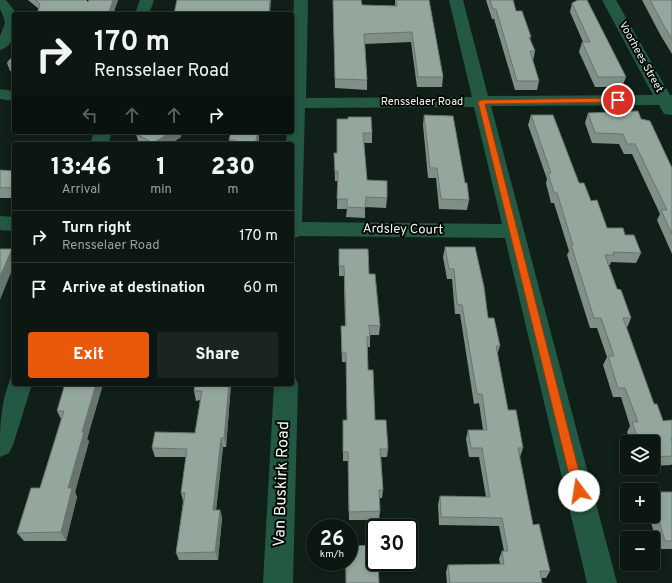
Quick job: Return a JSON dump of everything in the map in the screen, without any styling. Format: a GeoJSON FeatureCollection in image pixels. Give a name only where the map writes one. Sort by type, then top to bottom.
{"type":"FeatureCollection","features":[{"type":"Feature","properties":{"kind":"street"},"geometry":{"type":"LineString","coordinates":[[143,12],[147,0]]}},
{"type":"Feature","properties":{"kind":"street"},"geometry":{"type":"LineString","coordinates":[[294,145],[301,0]]}},
{"type":"Feature","properties":{"kind":"street"},"geometry":{"type":"LineString","coordinates":[[456,0],[602,583]]}},
{"type":"Feature","properties":{"kind":"street","name":"Voorhees Street"},"geometry":{"type":"LineString","coordinates":[[609,0],[668,100],[672,115]]}},
{"type":"Feature","properties":{"kind":"street"},"geometry":{"type":"LineString","coordinates":[[0,2],[12,14]]}},
{"type":"Feature","properties":{"kind":"street"},"geometry":{"type":"LineString","coordinates":[[0,45],[11,30],[12,26]]}},
{"type":"Feature","properties":{"kind":"street"},"geometry":{"type":"LineString","coordinates":[[0,94],[12,96]]}},
{"type":"Feature","properties":{"kind":"street","name":"Rensselaer Road"},"geometry":{"type":"LineString","coordinates":[[295,103],[668,100]]}},
{"type":"Feature","properties":{"kind":"street"},"geometry":{"type":"LineString","coordinates":[[0,223],[12,224]]}},
{"type":"Feature","properties":{"kind":"street","name":"Ardsley Court"},"geometry":{"type":"LineString","coordinates":[[294,230],[514,231]]}},
{"type":"Feature","properties":{"kind":"street"},"geometry":{"type":"LineString","coordinates":[[0,445],[19,386]]}},
{"type":"Feature","properties":{"kind":"street","name":"Van Buskirk Road"},"geometry":{"type":"LineString","coordinates":[[278,583],[286,386]]}},
{"type":"Feature","properties":{"kind":"building"},"geometry":{"type":"Polygon","coordinates":[[[35,0],[86,0],[88,2],[89,0],[113,0],[109,12],[38,12],[40,4],[35,0]]]}},
{"type":"Feature","properties":{"kind":"building"},"geometry":{"type":"Polygon","coordinates":[[[177,0],[270,0],[269,12],[174,12],[177,0]]]}},
{"type":"Feature","properties":{"kind":"building"},"geometry":{"type":"Polygon","coordinates":[[[333,0],[361,0],[362,5],[397,6],[396,0],[429,0],[443,77],[418,77],[412,32],[364,34],[367,80],[335,79],[333,0]]]}},
{"type":"Feature","properties":{"kind":"building"},"geometry":{"type":"Polygon","coordinates":[[[490,0],[513,0],[516,11],[522,11],[531,37],[529,37],[535,51],[530,51],[539,81],[517,81],[496,9],[493,9],[490,0]]]}},
{"type":"Feature","properties":{"kind":"building"},"geometry":{"type":"Polygon","coordinates":[[[578,0],[587,0],[626,77],[598,77],[582,42],[590,42],[572,3],[578,0]]]}},
{"type":"Feature","properties":{"kind":"building"},"geometry":{"type":"Polygon","coordinates":[[[650,0],[672,0],[672,39],[664,26],[650,0]]]}},
{"type":"Feature","properties":{"kind":"building"},"geometry":{"type":"Polygon","coordinates":[[[12,57],[12,63],[7,63],[12,57]]]}},
{"type":"Feature","properties":{"kind":"building"},"geometry":{"type":"Polygon","coordinates":[[[638,111],[641,119],[650,121],[672,168],[672,234],[661,210],[667,210],[635,144],[627,144],[623,134],[595,133],[588,113],[638,111]]]}},
{"type":"Feature","properties":{"kind":"building"},"geometry":{"type":"Polygon","coordinates":[[[424,115],[453,116],[465,183],[467,183],[469,200],[441,199],[437,168],[430,168],[424,115]]]}},
{"type":"Feature","properties":{"kind":"building"},"geometry":{"type":"Polygon","coordinates":[[[531,115],[553,115],[579,183],[584,183],[591,201],[597,200],[607,228],[623,228],[625,235],[634,235],[641,253],[613,252],[614,255],[605,255],[617,289],[621,290],[631,318],[623,318],[654,404],[657,404],[663,421],[672,420],[672,456],[660,457],[660,435],[637,435],[632,422],[638,422],[625,388],[618,388],[608,356],[614,356],[601,318],[594,318],[571,245],[573,245],[557,193],[554,193],[548,173],[551,173],[531,115]]]}},
{"type":"Feature","properties":{"kind":"building"},"geometry":{"type":"Polygon","coordinates":[[[348,117],[371,117],[372,133],[363,133],[367,180],[387,181],[387,198],[366,197],[365,208],[347,207],[347,199],[337,199],[338,171],[335,171],[334,153],[337,153],[337,119],[348,119],[348,117]]]}},
{"type":"Feature","properties":{"kind":"building"},"geometry":{"type":"Polygon","coordinates":[[[136,134],[168,134],[155,142],[151,142],[136,134]]]}},
{"type":"Feature","properties":{"kind":"building"},"geometry":{"type":"Polygon","coordinates":[[[230,134],[258,134],[256,142],[234,142],[235,140],[229,140],[230,134]]]}},
{"type":"Feature","properties":{"kind":"building"},"geometry":{"type":"Polygon","coordinates":[[[0,170],[12,171],[12,187],[0,188],[0,170]]]}},
{"type":"Feature","properties":{"kind":"building"},"geometry":{"type":"Polygon","coordinates":[[[445,247],[475,247],[484,287],[488,318],[494,318],[500,346],[496,346],[508,410],[516,410],[523,448],[518,448],[533,525],[539,524],[550,571],[540,571],[542,583],[450,583],[448,565],[504,564],[502,551],[508,551],[502,518],[441,517],[440,496],[490,497],[482,448],[471,448],[468,430],[487,430],[482,394],[477,394],[462,305],[457,304],[454,269],[449,269],[445,247]]]}},
{"type":"Feature","properties":{"kind":"building"},"geometry":{"type":"Polygon","coordinates":[[[0,249],[12,249],[0,277],[0,249]]]}},
{"type":"Feature","properties":{"kind":"building"},"geometry":{"type":"Polygon","coordinates":[[[339,249],[368,249],[369,274],[375,274],[380,326],[369,325],[370,337],[367,337],[368,370],[373,370],[375,420],[386,420],[388,449],[380,449],[383,490],[379,490],[380,511],[349,512],[348,452],[343,452],[343,420],[347,420],[346,353],[342,353],[341,326],[346,326],[344,266],[339,266],[339,249]]]}},
{"type":"Feature","properties":{"kind":"building"},"geometry":{"type":"Polygon","coordinates":[[[64,386],[95,386],[68,488],[72,488],[61,532],[17,533],[31,488],[40,488],[64,411],[57,411],[64,386]]]}},
{"type":"Feature","properties":{"kind":"building"},"geometry":{"type":"Polygon","coordinates":[[[195,386],[229,386],[224,438],[221,438],[213,510],[220,510],[215,552],[176,553],[185,493],[181,493],[187,449],[152,448],[155,432],[195,433],[202,391],[194,391],[195,386]]]}},
{"type":"Feature","properties":{"kind":"building"},"geometry":{"type":"Polygon","coordinates":[[[660,492],[672,492],[672,541],[665,541],[660,523],[660,492]]]}},
{"type":"Feature","properties":{"kind":"building"},"geometry":{"type":"Polygon","coordinates":[[[366,545],[366,571],[378,571],[379,583],[346,583],[346,571],[358,571],[358,546],[366,545]]]}},
{"type":"Feature","properties":{"kind":"route"},"geometry":{"type":"LineString","coordinates":[[579,491],[481,102],[618,100]]}}]}
